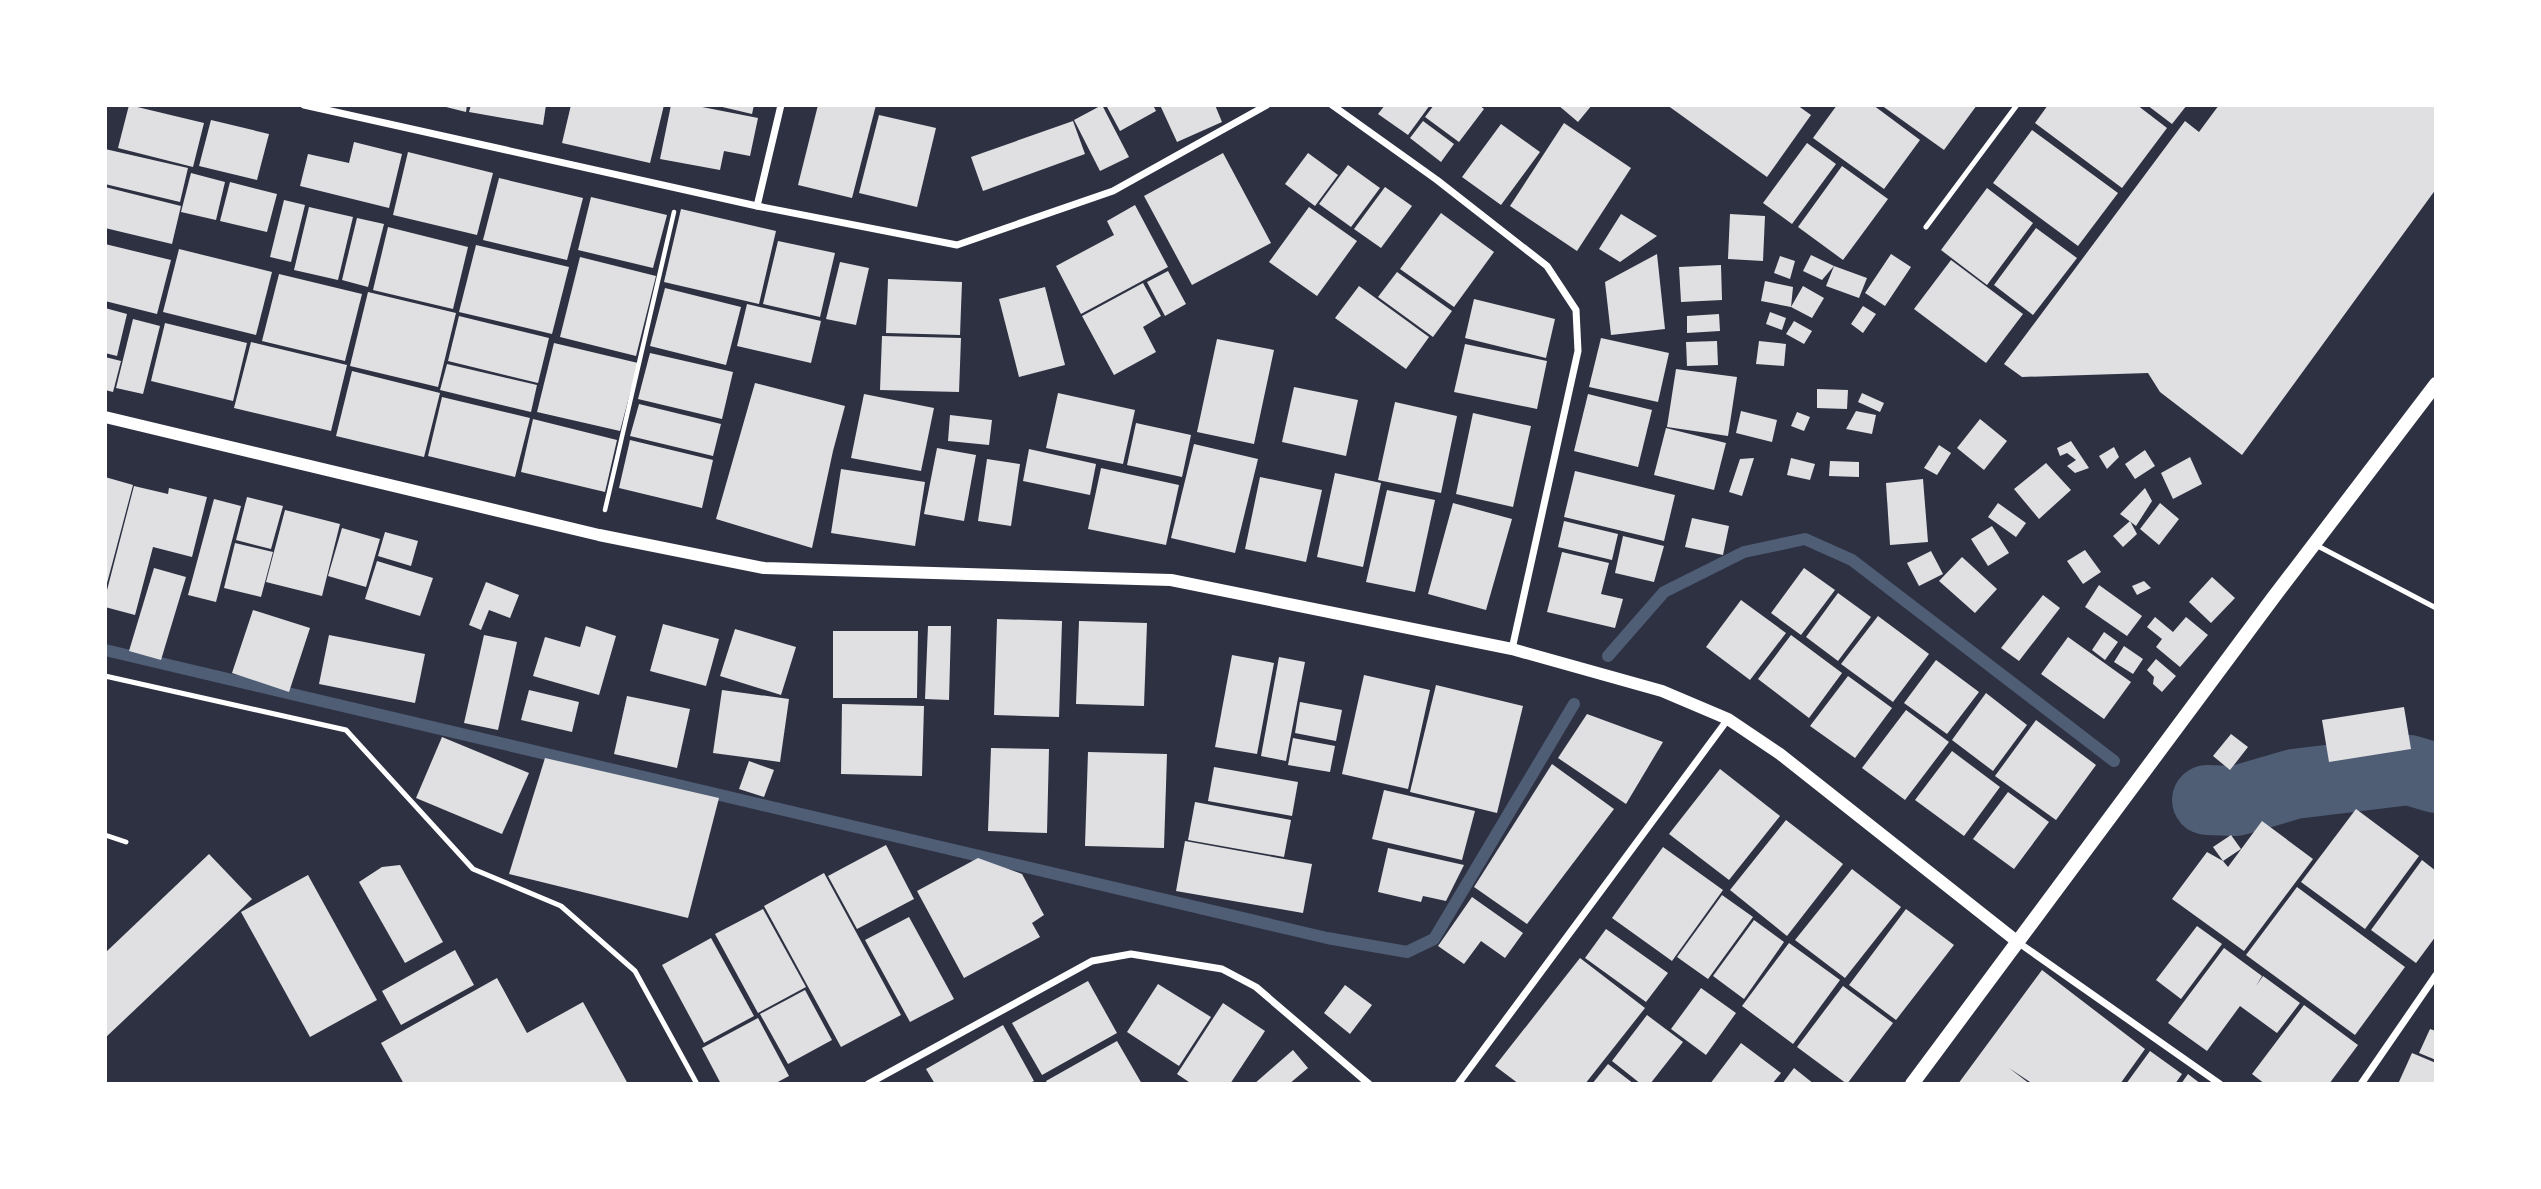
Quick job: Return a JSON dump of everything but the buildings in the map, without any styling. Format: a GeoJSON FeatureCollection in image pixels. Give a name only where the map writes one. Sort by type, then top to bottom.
{"type":"FeatureCollection","features":[{"type":"Feature","properties":{"kind":"main road"},"geometry":{"type":"LineString","coordinates":[[1912,1084],[2436,384]]}},
{"type":"Feature","properties":{"kind":"street"},"geometry":{"type":"LineString","coordinates":[[304,105],[757,206],[957,245],[1113,191],[1267,105]]}},
{"type":"Feature","properties":{"kind":"street"},"geometry":{"type":"LineString","coordinates":[[757,206],[781,105]]}},
{"type":"Feature","properties":{"kind":"street"},"geometry":{"type":"LineString","coordinates":[[1332,105],[1437,180],[1547,266],[1576,310],[1578,351],[1513,649]]}},
{"type":"Feature","properties":{"kind":"street"},"geometry":{"type":"LineString","coordinates":[[105,417],[599,535],[764,568],[1171,580],[1513,649],[1662,691],[1728,719],[1780,754],[2019,943],[2220,1084]]}},
{"type":"Feature","properties":{"kind":"street"},"geometry":{"type":"LineString","coordinates":[[1458,1084],[1728,719]]}},
{"type":"Feature","properties":{"kind":"street"},"geometry":{"type":"LineString","coordinates":[[868,1084],[1092,961],[1131,954],[1222,969],[1256,987],[1369,1084]]}},
{"type":"Feature","properties":{"kind":"street"},"geometry":{"type":"LineString","coordinates":[[2361,1084],[2436,975]]}},
{"type":"Feature","properties":{"kind":"lane"},"geometry":{"type":"LineString","coordinates":[[1926,227],[2017,105]]}},
{"type":"Feature","properties":{"kind":"lane"},"geometry":{"type":"LineString","coordinates":[[2314,544],[2436,608]]}},
{"type":"Feature","properties":{"kind":"lane"},"geometry":{"type":"LineString","coordinates":[[105,676],[346,730],[473,869],[561,906],[635,971],[697,1084]]}},
{"type":"Feature","properties":{"kind":"lane"},"geometry":{"type":"LineString","coordinates":[[105,835],[126,842]]}},
{"type":"Feature","properties":{"kind":"path"},"geometry":{"type":"LineString","coordinates":[[599,535],[679,188]]}},
{"type":"Feature","properties":{"kind":"waterway"},"geometry":{"type":"LineString","coordinates":[[1608,656],[1664,592],[1744,552],[1805,539],[1852,560],[2114,761]]}},
{"type":"Feature","properties":{"kind":"waterway"},"geometry":{"type":"LineString","coordinates":[[105,650],[1327,938],[1407,952],[1434,939],[1574,704]]}},
{"type":"Feature","properties":{"kind":"waterway"},"geometry":{"type":"LineString","coordinates":[[2207,800],[2236,801],[2294,784],[2409,770],[2436,778]]}}]}
